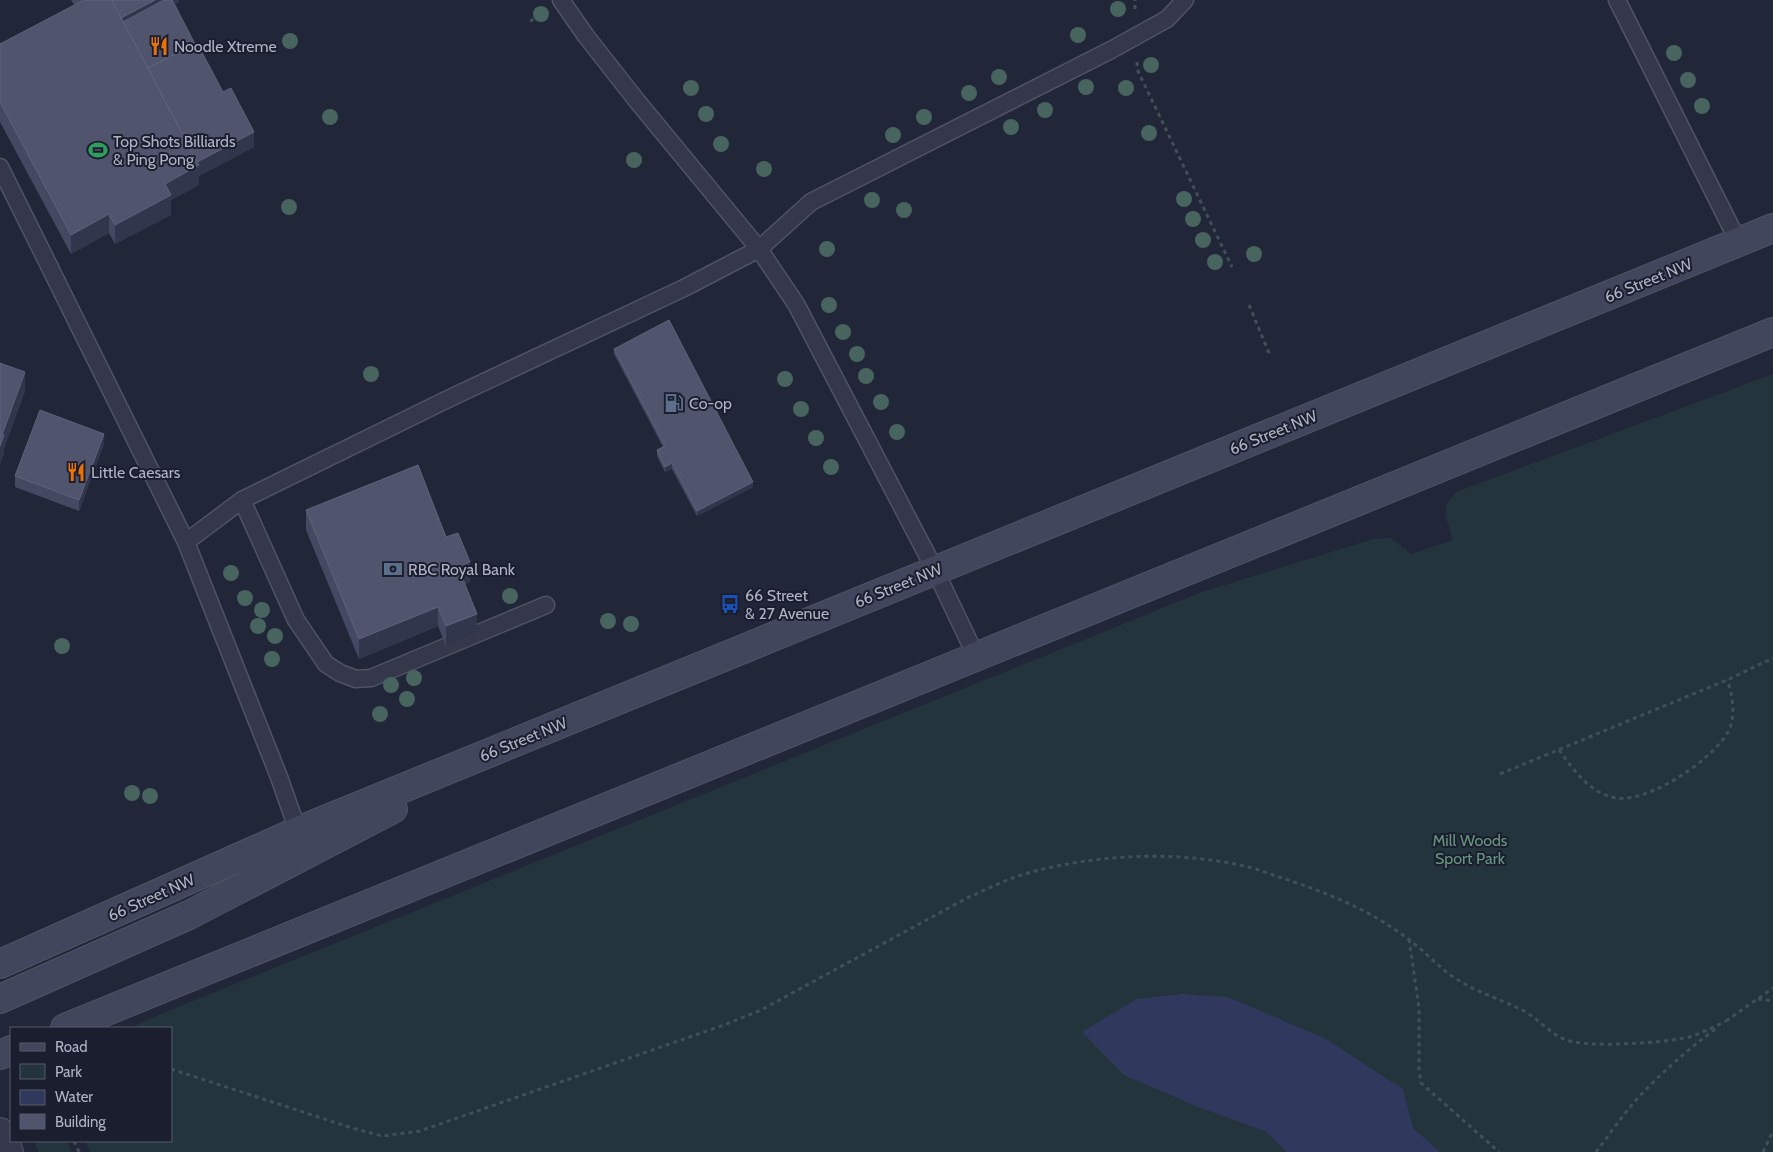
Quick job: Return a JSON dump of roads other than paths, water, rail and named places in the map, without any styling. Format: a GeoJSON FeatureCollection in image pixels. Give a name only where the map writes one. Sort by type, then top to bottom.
{"type":"FeatureCollection","features":[{"type":"Feature","properties":{"kind":"main road","name":"66 Street NW"},"geometry":{"type":"LineString","coordinates":[[0,964],[298,831],[1773,228]]}},
{"type":"Feature","properties":{"kind":"main road"},"geometry":{"type":"LineString","coordinates":[[67,1027],[1773,332]]}},
{"type":"Feature","properties":{"kind":"main road"},"geometry":{"type":"LineString","coordinates":[[0,999],[189,915],[559,724]]}},
{"type":"Feature","properties":{"kind":"street"},"geometry":{"type":"LineString","coordinates":[[0,1132],[9,1152]]}},
{"type":"Feature","properties":{"kind":"lane"},"geometry":{"type":"LineString","coordinates":[[561,0],[636,101],[759,249],[796,304],[935,570],[976,656]]}},
{"type":"Feature","properties":{"kind":"lane"},"geometry":{"type":"LineString","coordinates":[[186,542],[242,500],[448,399],[684,288],[759,249],[811,202],[1160,23],[1167,19],[1185,0]]}},
{"type":"Feature","properties":{"kind":"lane"},"geometry":{"type":"LineString","coordinates":[[1617,0],[1739,243]]}},
{"type":"Feature","properties":{"kind":"lane"},"geometry":{"type":"LineString","coordinates":[[0,167],[186,542],[279,777],[298,831]]}},
{"type":"Feature","properties":{"kind":"lane"},"geometry":{"type":"LineString","coordinates":[[242,500],[296,620],[326,664],[340,674],[356,679],[371,678],[546,605]]}},
{"type":"Feature","properties":{"kind":"water"},"geometry":{"type":"Polygon","coordinates":[[[1181,994],[1228,997],[1324,1038],[1403,1089],[1413,1128],[1440,1152],[1287,1152],[1265,1131],[1198,1107],[1124,1075],[1082,1032],[1137,999],[1181,994]]]}},
{"type":"Feature","properties":{"kind":"place","name":"Noodle Xtreme"},"geometry":{"type":"Point","coordinates":[159,46]}},
{"type":"Feature","properties":{"kind":"place","name":"Top Shots Billiards & Ping Pong"},"geometry":{"type":"Point","coordinates":[98,150]}},
{"type":"Feature","properties":{"kind":"place","name":"Co-op"},"geometry":{"type":"Point","coordinates":[674,403]}},
{"type":"Feature","properties":{"kind":"place","name":"Little Caesars"},"geometry":{"type":"Point","coordinates":[76,472]}},
{"type":"Feature","properties":{"kind":"place","name":"RBC Royal Bank"},"geometry":{"type":"Point","coordinates":[393,569]}},
{"type":"Feature","properties":{"kind":"place","name":"66 Street & 27 Avenue"},"geometry":{"type":"Point","coordinates":[730,604]}},
{"type":"Feature","properties":{"kind":"park label","name":"Mill Woods Sport Park"},"geometry":{"type":"Point","coordinates":[1470,849]}}]}
